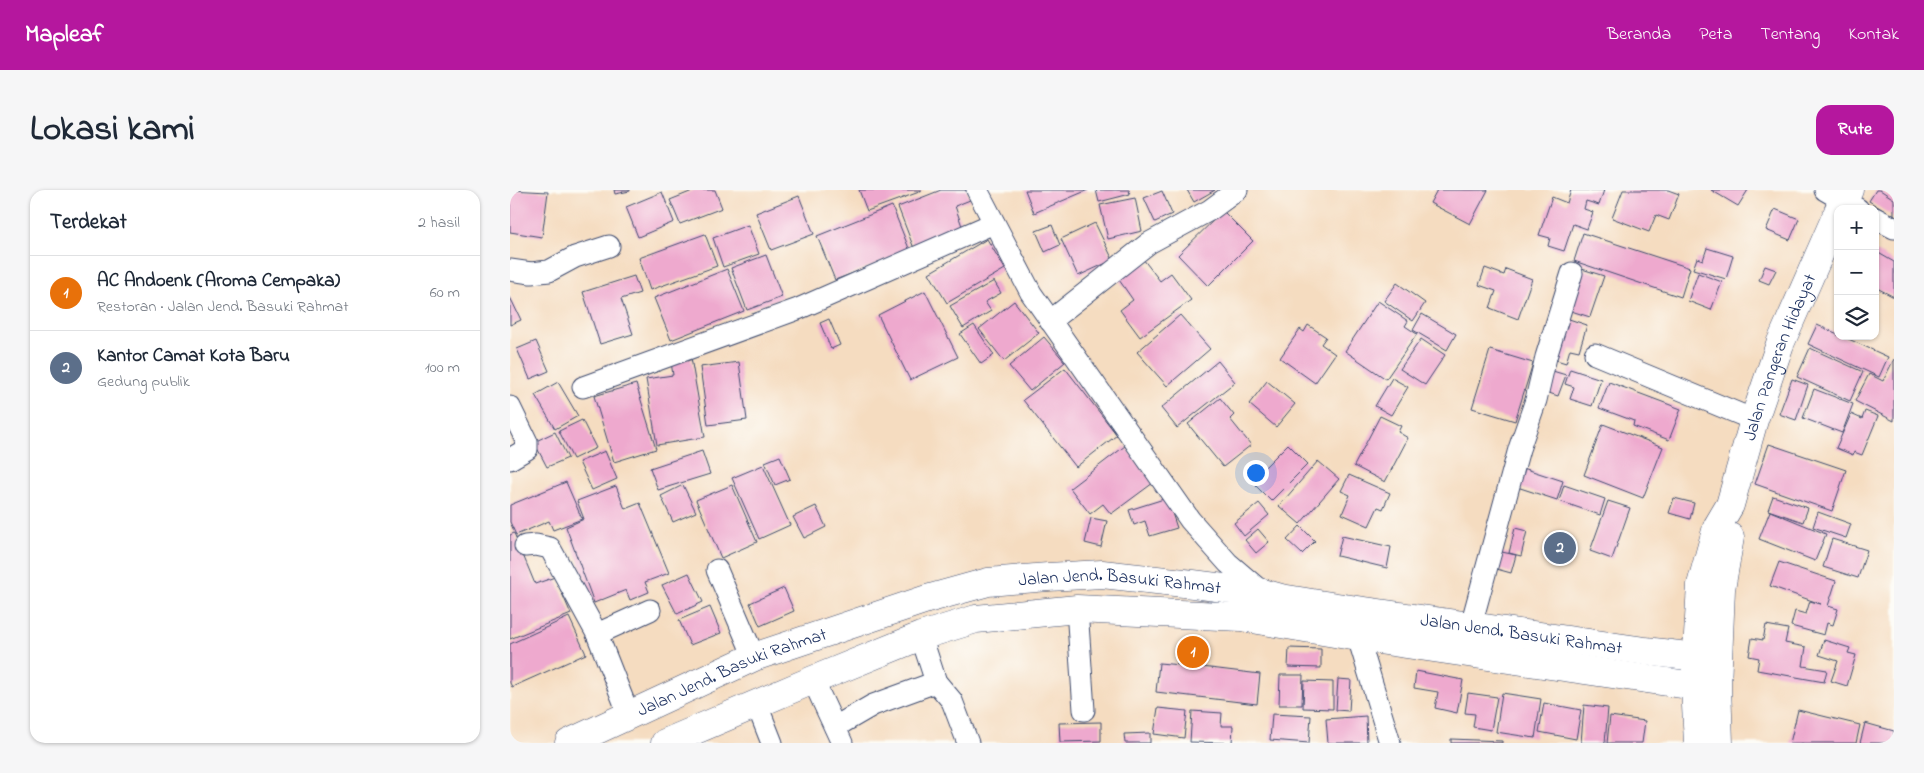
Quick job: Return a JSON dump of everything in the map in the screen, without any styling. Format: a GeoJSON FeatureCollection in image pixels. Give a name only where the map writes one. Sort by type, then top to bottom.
{"type":"FeatureCollection","features":[{"type":"Feature","properties":{"kind":"main road","name":"Jalan Pangeran Hidayat"},"geometry":{"type":"LineString","coordinates":[[1698,743],[1706,686],[1707,656],[1732,531],[1730,505],[1754,420],[1780,344],[1842,202]]}},
{"type":"Feature","properties":{"kind":"main road","name":"Jalan Jend. Basuki Rahmat"},"geometry":{"type":"LineString","coordinates":[[569,743],[754,657],[927,599],[988,582],[1102,574],[1263,593],[1281,598],[1645,651],[1707,656]]}},
{"type":"Feature","properties":{"kind":"main road","name":"Jalan Jend. Basuki Rahmat"},"geometry":{"type":"LineString","coordinates":[[665,743],[921,636],[976,620],[1077,609],[1241,617],[1358,637],[1706,686]]}},
{"type":"Feature","properties":{"kind":"main road"},"geometry":{"type":"LineString","coordinates":[[796,643],[813,680]]}},
{"type":"Feature","properties":{"kind":"main road","name":"Jalan Pangeran Hidayat"},"geometry":{"type":"LineString","coordinates":[[1706,686],[1719,743]]}},
{"type":"Feature","properties":{"kind":"street"},"geometry":{"type":"LineString","coordinates":[[976,190],[1031,293],[1190,520],[1228,563],[1263,593]]}},
{"type":"Feature","properties":{"kind":"street"},"geometry":{"type":"LineString","coordinates":[[1050,320],[1149,243],[1210,210],[1237,190]]}},
{"type":"Feature","properties":{"kind":"street"},"geometry":{"type":"LineString","coordinates":[[1879,220],[1894,228]]}},
{"type":"Feature","properties":{"kind":"street"},"geometry":{"type":"LineString","coordinates":[[583,387],[798,309],[994,223]]}},
{"type":"Feature","properties":{"kind":"street"},"geometry":{"type":"LineString","coordinates":[[510,270],[531,273],[549,270],[575,257],[609,246]]}},
{"type":"Feature","properties":{"kind":"street"},"geometry":{"type":"LineString","coordinates":[[1471,625],[1519,448],[1536,400],[1546,358],[1572,273]]}},
{"type":"Feature","properties":{"kind":"street"},"geometry":{"type":"LineString","coordinates":[[1595,354],[1754,420]]}},
{"type":"Feature","properties":{"kind":"street"},"geometry":{"type":"LineString","coordinates":[[510,407],[527,442],[527,449],[510,459]]}},
{"type":"Feature","properties":{"kind":"street"},"geometry":{"type":"LineString","coordinates":[[525,546],[536,545],[550,548],[597,634],[629,715]]}},
{"type":"Feature","properties":{"kind":"street"},"geometry":{"type":"LineString","coordinates":[[717,570],[754,657]]}},
{"type":"Feature","properties":{"kind":"street"},"geometry":{"type":"LineString","coordinates":[[1077,609],[1084,710]]}},
{"type":"Feature","properties":{"kind":"street"},"geometry":{"type":"LineString","coordinates":[[597,634],[650,610]]}},
{"type":"Feature","properties":{"kind":"street"},"geometry":{"type":"LineString","coordinates":[[921,636],[936,682],[952,701],[968,743]]}},
{"type":"Feature","properties":{"kind":"street"},"geometry":{"type":"LineString","coordinates":[[1358,637],[1390,743]]}},
{"type":"Feature","properties":{"kind":"street"},"geometry":{"type":"LineString","coordinates":[[813,680],[839,735],[873,705],[936,682]]}},
{"type":"Feature","properties":{"kind":"street"},"geometry":{"type":"LineString","coordinates":[[757,705],[772,743]]}},
{"type":"Feature","properties":{"kind":"building"},"geometry":{"type":"Polygon","coordinates":[[[510,190],[548,192],[542,237],[510,232],[510,190]]]}},
{"type":"Feature","properties":{"kind":"building"},"geometry":{"type":"Polygon","coordinates":[[[614,190],[630,190],[630,191],[615,194],[614,190]]]}},
{"type":"Feature","properties":{"kind":"building"},"geometry":{"type":"Polygon","coordinates":[[[695,190],[715,190],[722,208],[680,224],[670,200],[695,190]]]}},
{"type":"Feature","properties":{"kind":"building"},"geometry":{"type":"Polygon","coordinates":[[[859,190],[922,190],[922,191],[867,211],[859,190]]]}},
{"type":"Feature","properties":{"kind":"building"},"geometry":{"type":"Polygon","coordinates":[[[941,190],[966,190],[970,200],[955,206],[964,232],[915,251],[898,207],[941,190]]]}},
{"type":"Feature","properties":{"kind":"building"},"geometry":{"type":"Polygon","coordinates":[[[1025,190],[1088,190],[1034,213],[1025,190]]]}},
{"type":"Feature","properties":{"kind":"building"},"geometry":{"type":"Polygon","coordinates":[[[1096,190],[1129,190],[1130,194],[1099,202],[1096,190]]]}},
{"type":"Feature","properties":{"kind":"building"},"geometry":{"type":"Polygon","coordinates":[[[1187,190],[1215,190],[1194,202],[1187,190]]]}},
{"type":"Feature","properties":{"kind":"building"},"geometry":{"type":"Polygon","coordinates":[[[1437,190],[1488,190],[1470,224],[1430,203],[1437,190]]]}},
{"type":"Feature","properties":{"kind":"building"},"geometry":{"type":"Polygon","coordinates":[[[1571,190],[1604,190],[1599,205],[1586,201],[1584,209],[1593,212],[1587,229],[1573,224],[1564,251],[1548,246],[1550,238],[1539,235],[1552,197],[1567,203],[1571,190]]]}},
{"type":"Feature","properties":{"kind":"building"},"geometry":{"type":"Polygon","coordinates":[[[1623,190],[1668,190],[1679,194],[1669,220],[1656,215],[1649,232],[1612,218],[1623,190]]]}},
{"type":"Feature","properties":{"kind":"building"},"geometry":{"type":"Polygon","coordinates":[[[1711,190],[1748,190],[1738,206],[1711,190]]]}},
{"type":"Feature","properties":{"kind":"building"},"geometry":{"type":"Polygon","coordinates":[[[1876,190],[1880,190],[1894,199],[1894,217],[1879,207],[1879,205],[1869,201],[1876,190]]]}},
{"type":"Feature","properties":{"kind":"building"},"geometry":{"type":"Polygon","coordinates":[[[1162,191],[1172,214],[1155,222],[1144,198],[1162,191]]]}},
{"type":"Feature","properties":{"kind":"building"},"geometry":{"type":"Polygon","coordinates":[[[662,192],[674,222],[638,237],[626,207],[662,192]]]}},
{"type":"Feature","properties":{"kind":"building"},"geometry":{"type":"Polygon","coordinates":[[[799,196],[814,234],[771,250],[756,213],[799,196]]]}},
{"type":"Feature","properties":{"kind":"building"},"geometry":{"type":"Polygon","coordinates":[[[1135,198],[1142,231],[1108,239],[1100,205],[1135,198]]]}},
{"type":"Feature","properties":{"kind":"building"},"geometry":{"type":"Polygon","coordinates":[[[892,206],[910,251],[835,280],[817,236],[892,206]]]}},
{"type":"Feature","properties":{"kind":"building"},"geometry":{"type":"Polygon","coordinates":[[[1775,209],[1799,219],[1790,240],[1766,230],[1775,209]]]}},
{"type":"Feature","properties":{"kind":"building"},"geometry":{"type":"Polygon","coordinates":[[[1223,211],[1253,241],[1208,286],[1178,255],[1223,211]]]}},
{"type":"Feature","properties":{"kind":"building"},"geometry":{"type":"Polygon","coordinates":[[[1095,223],[1113,260],[1078,276],[1061,239],[1095,223]]]}},
{"type":"Feature","properties":{"kind":"building"},"geometry":{"type":"Polygon","coordinates":[[[748,225],[759,254],[723,267],[713,238],[748,225]]]}},
{"type":"Feature","properties":{"kind":"building"},"geometry":{"type":"Polygon","coordinates":[[[1052,225],[1060,245],[1045,252],[1036,231],[1052,225]]]}},
{"type":"Feature","properties":{"kind":"building"},"geometry":{"type":"Polygon","coordinates":[[[1583,233],[1690,268],[1681,297],[1574,261],[1583,233]]]}},
{"type":"Feature","properties":{"kind":"building"},"geometry":{"type":"Polygon","coordinates":[[[705,234],[717,266],[650,290],[639,258],[705,234]]]}},
{"type":"Feature","properties":{"kind":"building"},"geometry":{"type":"Polygon","coordinates":[[[987,239],[1005,269],[947,303],[929,273],[987,239]]]}},
{"type":"Feature","properties":{"kind":"building"},"geometry":{"type":"Polygon","coordinates":[[[1707,248],[1733,256],[1726,279],[1693,269],[1697,258],[1703,260],[1707,248]]]}},
{"type":"Feature","properties":{"kind":"building"},"geometry":{"type":"Polygon","coordinates":[[[1879,253],[1894,262],[1894,297],[1879,289],[1879,253]]]}},
{"type":"Feature","properties":{"kind":"building"},"geometry":{"type":"Polygon","coordinates":[[[766,255],[782,297],[747,310],[731,268],[766,255]]]}},
{"type":"Feature","properties":{"kind":"building"},"geometry":{"type":"Polygon","coordinates":[[[1143,259],[1160,281],[1171,273],[1191,300],[1140,337],[1120,310],[1133,300],[1117,277],[1143,259]]]}},
{"type":"Feature","properties":{"kind":"building"},"geometry":{"type":"Polygon","coordinates":[[[1765,266],[1776,270],[1769,284],[1759,280],[1765,266]]]}},
{"type":"Feature","properties":{"kind":"building"},"geometry":{"type":"Polygon","coordinates":[[[1485,268],[1504,275],[1506,269],[1532,279],[1518,319],[1490,308],[1496,291],[1479,285],[1485,268]]]}},
{"type":"Feature","properties":{"kind":"building"},"geometry":{"type":"Polygon","coordinates":[[[727,269],[744,311],[671,340],[654,298],[727,269]]]}},
{"type":"Feature","properties":{"kind":"building"},"geometry":{"type":"Polygon","coordinates":[[[1582,269],[1604,276],[1590,317],[1568,310],[1582,269]]]}},
{"type":"Feature","properties":{"kind":"building"},"geometry":{"type":"Polygon","coordinates":[[[1698,273],[1722,282],[1711,310],[1688,301],[1698,273]]]}},
{"type":"Feature","properties":{"kind":"building"},"geometry":{"type":"Polygon","coordinates":[[[634,276],[640,293],[621,299],[633,334],[600,344],[583,292],[634,276]]]}},
{"type":"Feature","properties":{"kind":"building"},"geometry":{"type":"Polygon","coordinates":[[[994,281],[1001,293],[985,302],[991,311],[963,328],[950,306],[994,281]]]}},
{"type":"Feature","properties":{"kind":"building"},"geometry":{"type":"Polygon","coordinates":[[[1397,283],[1425,303],[1413,321],[1384,301],[1397,283]]]}},
{"type":"Feature","properties":{"kind":"building"},"geometry":{"type":"Polygon","coordinates":[[[925,291],[958,357],[910,380],[878,315],[925,291]]]}},
{"type":"Feature","properties":{"kind":"building"},"geometry":{"type":"Polygon","coordinates":[[[510,297],[521,320],[510,325],[510,297]]]}},
{"type":"Feature","properties":{"kind":"building"},"geometry":{"type":"Polygon","coordinates":[[[1014,301],[1039,333],[1004,361],[979,329],[1014,301]]]}},
{"type":"Feature","properties":{"kind":"building"},"geometry":{"type":"Polygon","coordinates":[[[1378,301],[1408,321],[1405,326],[1417,334],[1386,379],[1345,351],[1378,301]]]}},
{"type":"Feature","properties":{"kind":"building"},"geometry":{"type":"Polygon","coordinates":[[[1422,314],[1456,334],[1447,350],[1413,330],[1422,314]]]}},
{"type":"Feature","properties":{"kind":"building"},"geometry":{"type":"Polygon","coordinates":[[[1180,315],[1210,349],[1167,386],[1137,352],[1180,315]]]}},
{"type":"Feature","properties":{"kind":"building"},"geometry":{"type":"Polygon","coordinates":[[[1566,318],[1587,325],[1579,351],[1570,349],[1566,363],[1553,359],[1566,318]]]}},
{"type":"Feature","properties":{"kind":"building"},"geometry":{"type":"Polygon","coordinates":[[[829,319],[840,345],[831,349],[820,323],[829,319]]]}},
{"type":"Feature","properties":{"kind":"building"},"geometry":{"type":"Polygon","coordinates":[[[974,325],[994,355],[981,364],[960,334],[974,325]]]}},
{"type":"Feature","properties":{"kind":"building"},"geometry":{"type":"Polygon","coordinates":[[[1308,325],[1326,337],[1321,344],[1335,354],[1315,383],[1280,358],[1300,329],[1304,332],[1308,325]]]}},
{"type":"Feature","properties":{"kind":"building"},"geometry":{"type":"Polygon","coordinates":[[[1817,325],[1834,332],[1834,340],[1851,340],[1888,357],[1879,377],[1808,344],[1817,325]]]}},
{"type":"Feature","properties":{"kind":"building"},"geometry":{"type":"Polygon","coordinates":[[[1044,337],[1065,362],[1030,391],[1009,366],[1044,337]]]}},
{"type":"Feature","properties":{"kind":"building"},"geometry":{"type":"Polygon","coordinates":[[[1421,339],[1445,355],[1425,385],[1400,369],[1421,339]]]}},
{"type":"Feature","properties":{"kind":"building"},"geometry":{"type":"Polygon","coordinates":[[[536,341],[549,371],[530,379],[517,349],[536,341]]]}},
{"type":"Feature","properties":{"kind":"building"},"geometry":{"type":"Polygon","coordinates":[[[1810,348],[1863,372],[1850,401],[1797,377],[1810,348]]]}},
{"type":"Feature","properties":{"kind":"building"},"geometry":{"type":"Polygon","coordinates":[[[1490,350],[1533,363],[1515,421],[1472,408],[1490,350]]]}},
{"type":"Feature","properties":{"kind":"building"},"geometry":{"type":"Polygon","coordinates":[[[691,358],[705,437],[657,445],[646,379],[673,375],[671,362],[691,358]]]}},
{"type":"Feature","properties":{"kind":"building"},"geometry":{"type":"Polygon","coordinates":[[[1894,359],[1894,421],[1855,401],[1869,374],[1883,381],[1894,359]]]}},
{"type":"Feature","properties":{"kind":"building"},"geometry":{"type":"Polygon","coordinates":[[[1218,361],[1235,382],[1177,428],[1161,408],[1218,361]]]}},
{"type":"Feature","properties":{"kind":"building"},"geometry":{"type":"Polygon","coordinates":[[[739,362],[747,420],[708,425],[700,367],[739,362]]]}},
{"type":"Feature","properties":{"kind":"building"},"geometry":{"type":"Polygon","coordinates":[[[1065,368],[1117,435],[1076,467],[1023,400],[1065,368]]]}},
{"type":"Feature","properties":{"kind":"building"},"geometry":{"type":"Polygon","coordinates":[[[1546,369],[1566,375],[1558,396],[1540,390],[1546,369]]]}},
{"type":"Feature","properties":{"kind":"building"},"geometry":{"type":"Polygon","coordinates":[[[1570,369],[1601,379],[1592,406],[1570,399],[1574,387],[1565,384],[1570,369]]]}},
{"type":"Feature","properties":{"kind":"building"},"geometry":{"type":"Polygon","coordinates":[[[1392,378],[1408,387],[1391,415],[1375,406],[1392,378]]]}},
{"type":"Feature","properties":{"kind":"building"},"geometry":{"type":"Polygon","coordinates":[[[1792,379],[1808,385],[1796,420],[1779,414],[1792,379]]]}},
{"type":"Feature","properties":{"kind":"building"},"geometry":{"type":"Polygon","coordinates":[[[1267,381],[1295,404],[1276,427],[1249,404],[1267,381]]]}},
{"type":"Feature","properties":{"kind":"building"},"geometry":{"type":"Polygon","coordinates":[[[558,382],[578,416],[555,429],[535,395],[558,382]]]}},
{"type":"Feature","properties":{"kind":"building"},"geometry":{"type":"Polygon","coordinates":[[[1609,382],[1681,409],[1669,440],[1633,426],[1634,421],[1599,408],[1609,382]]]}},
{"type":"Feature","properties":{"kind":"building"},"geometry":{"type":"Polygon","coordinates":[[[636,384],[656,449],[614,462],[594,396],[636,384]]]}},
{"type":"Feature","properties":{"kind":"building"},"geometry":{"type":"Polygon","coordinates":[[[1814,389],[1853,404],[1842,433],[1803,418],[1814,389]]]}},
{"type":"Feature","properties":{"kind":"building"},"geometry":{"type":"Polygon","coordinates":[[[1220,398],[1234,415],[1230,419],[1251,445],[1223,467],[1188,424],[1220,398]]]}},
{"type":"Feature","properties":{"kind":"building"},"geometry":{"type":"Polygon","coordinates":[[[1865,411],[1878,416],[1862,455],[1854,452],[1853,455],[1836,448],[1851,414],[1862,419],[1865,411]]]}},
{"type":"Feature","properties":{"kind":"building"},"geometry":{"type":"Polygon","coordinates":[[[1380,416],[1401,426],[1398,432],[1408,438],[1385,482],[1354,466],[1380,416]]]}},
{"type":"Feature","properties":{"kind":"building"},"geometry":{"type":"Polygon","coordinates":[[[582,420],[596,448],[573,459],[559,431],[582,420]]]}},
{"type":"Feature","properties":{"kind":"building"},"geometry":{"type":"Polygon","coordinates":[[[1603,424],[1663,447],[1643,498],[1584,475],[1603,424]]]}},
{"type":"Feature","properties":{"kind":"building"},"geometry":{"type":"Polygon","coordinates":[[[555,432],[568,458],[547,467],[534,442],[555,432]]]}},
{"type":"Feature","properties":{"kind":"building"},"geometry":{"type":"Polygon","coordinates":[[[1288,444],[1308,464],[1271,501],[1251,481],[1288,444]]]}},
{"type":"Feature","properties":{"kind":"building"},"geometry":{"type":"Polygon","coordinates":[[[1769,444],[1846,470],[1832,511],[1755,484],[1769,444]]]}},
{"type":"Feature","properties":{"kind":"building"},"geometry":{"type":"Polygon","coordinates":[[[1125,446],[1153,483],[1111,514],[1103,504],[1090,514],[1070,488],[1125,446]]]}},
{"type":"Feature","properties":{"kind":"building"},"geometry":{"type":"Polygon","coordinates":[[[605,451],[617,479],[592,490],[579,462],[605,451]]]}},
{"type":"Feature","properties":{"kind":"building"},"geometry":{"type":"Polygon","coordinates":[[[702,451],[710,474],[658,490],[650,468],[702,451]]]}},
{"type":"Feature","properties":{"kind":"building"},"geometry":{"type":"Polygon","coordinates":[[[780,456],[790,479],[775,485],[765,462],[780,456]]]}},
{"type":"Feature","properties":{"kind":"building"},"geometry":{"type":"Polygon","coordinates":[[[1318,461],[1339,479],[1300,524],[1279,506],[1318,461]]]}},
{"type":"Feature","properties":{"kind":"building"},"geometry":{"type":"Polygon","coordinates":[[[763,465],[790,525],[759,539],[732,478],[763,465]]]}},
{"type":"Feature","properties":{"kind":"building"},"geometry":{"type":"Polygon","coordinates":[[[1517,466],[1563,481],[1557,500],[1511,485],[1517,466]]]}},
{"type":"Feature","properties":{"kind":"building"},"geometry":{"type":"Polygon","coordinates":[[[1349,475],[1390,493],[1383,509],[1378,507],[1369,526],[1342,514],[1350,495],[1341,491],[1349,475]]]}},
{"type":"Feature","properties":{"kind":"building"},"geometry":{"type":"Polygon","coordinates":[[[566,482],[582,519],[553,530],[549,521],[516,535],[510,522],[510,505],[566,482]]]}},
{"type":"Feature","properties":{"kind":"building"},"geometry":{"type":"Polygon","coordinates":[[[683,485],[696,512],[673,522],[661,496],[683,485]]]}},
{"type":"Feature","properties":{"kind":"building"},"geometry":{"type":"Polygon","coordinates":[[[732,485],[757,542],[721,558],[696,500],[732,485]]]}},
{"type":"Feature","properties":{"kind":"building"},"geometry":{"type":"Polygon","coordinates":[[[1564,485],[1605,499],[1600,515],[1559,501],[1564,485]]]}},
{"type":"Feature","properties":{"kind":"building"},"geometry":{"type":"Polygon","coordinates":[[[616,486],[625,509],[640,503],[669,573],[645,582],[649,592],[630,600],[626,590],[594,603],[566,527],[584,519],[577,501],[616,486]]]}},
{"type":"Feature","properties":{"kind":"building"},"geometry":{"type":"Polygon","coordinates":[[[1773,496],[1808,508],[1803,522],[1768,510],[1773,496]]]}},
{"type":"Feature","properties":{"kind":"building"},"geometry":{"type":"Polygon","coordinates":[[[1167,498],[1177,528],[1150,536],[1145,521],[1134,525],[1129,510],[1167,498]]]}},
{"type":"Feature","properties":{"kind":"building"},"geometry":{"type":"Polygon","coordinates":[[[1674,498],[1694,503],[1690,519],[1669,513],[1674,498]]]}},
{"type":"Feature","properties":{"kind":"building"},"geometry":{"type":"Polygon","coordinates":[[[1608,501],[1630,508],[1612,559],[1590,551],[1608,501]]]}},
{"type":"Feature","properties":{"kind":"building"},"geometry":{"type":"Polygon","coordinates":[[[1259,503],[1269,515],[1244,536],[1234,523],[1259,503]]]}},
{"type":"Feature","properties":{"kind":"building"},"geometry":{"type":"Polygon","coordinates":[[[816,506],[826,527],[804,538],[793,517],[816,506]]]}},
{"type":"Feature","properties":{"kind":"building"},"geometry":{"type":"Polygon","coordinates":[[[1770,511],[1826,534],[1815,561],[1759,539],[1770,511]]]}},
{"type":"Feature","properties":{"kind":"building"},"geometry":{"type":"Polygon","coordinates":[[[1818,512],[1851,524],[1846,538],[1813,527],[1818,512]]]}},
{"type":"Feature","properties":{"kind":"building"},"geometry":{"type":"Polygon","coordinates":[[[1091,518],[1107,521],[1101,547],[1085,543],[1091,518]]]}},
{"type":"Feature","properties":{"kind":"building"},"geometry":{"type":"Polygon","coordinates":[[[1300,526],[1315,541],[1302,554],[1287,540],[1300,526]]]}},
{"type":"Feature","properties":{"kind":"building"},"geometry":{"type":"Polygon","coordinates":[[[1515,528],[1527,531],[1521,556],[1509,553],[1515,528]]]}},
{"type":"Feature","properties":{"kind":"building"},"geometry":{"type":"Polygon","coordinates":[[[1258,529],[1269,542],[1256,553],[1245,540],[1258,529]]]}},
{"type":"Feature","properties":{"kind":"building"},"geometry":{"type":"Polygon","coordinates":[[[514,533],[535,584],[555,577],[571,614],[510,639],[510,535],[514,533]]]}},
{"type":"Feature","properties":{"kind":"building"},"geometry":{"type":"Polygon","coordinates":[[[1342,536],[1391,547],[1387,568],[1337,556],[1342,536]]]}},
{"type":"Feature","properties":{"kind":"building"},"geometry":{"type":"Polygon","coordinates":[[[1832,539],[1867,550],[1858,578],[1823,567],[1832,539]]]}},
{"type":"Feature","properties":{"kind":"building"},"geometry":{"type":"Polygon","coordinates":[[[1497,551],[1516,555],[1511,573],[1493,568],[1497,551]]]}},
{"type":"Feature","properties":{"kind":"building"},"geometry":{"type":"Polygon","coordinates":[[[1779,562],[1836,581],[1828,606],[1838,609],[1833,625],[1827,623],[1824,635],[1791,626],[1795,611],[1806,614],[1810,601],[1821,604],[1770,586],[1779,562]]]}},
{"type":"Feature","properties":{"kind":"building"},"geometry":{"type":"Polygon","coordinates":[[[689,573],[703,602],[677,614],[662,585],[689,573]]]}},
{"type":"Feature","properties":{"kind":"building"},"geometry":{"type":"Polygon","coordinates":[[[784,588],[794,611],[760,626],[750,603],[784,588]]]}},
{"type":"Feature","properties":{"kind":"building"},"geometry":{"type":"Polygon","coordinates":[[[710,607],[721,633],[690,645],[679,620],[710,607]]]}},
{"type":"Feature","properties":{"kind":"building"},"geometry":{"type":"Polygon","coordinates":[[[569,617],[586,654],[512,687],[510,683],[510,644],[569,617]]]}},
{"type":"Feature","properties":{"kind":"building"},"geometry":{"type":"Polygon","coordinates":[[[1766,625],[1788,629],[1785,643],[1806,647],[1803,666],[1827,670],[1824,682],[1757,670],[1759,658],[1749,656],[1752,638],[1763,640],[1766,625]]]}},
{"type":"Feature","properties":{"kind":"building"},"geometry":{"type":"Polygon","coordinates":[[[1824,640],[1850,648],[1848,653],[1856,655],[1847,686],[1831,681],[1838,661],[1819,655],[1824,640]]]}},
{"type":"Feature","properties":{"kind":"building"},"geometry":{"type":"Polygon","coordinates":[[[1182,645],[1205,647],[1202,667],[1260,674],[1257,704],[1156,692],[1159,663],[1180,665],[1182,645]]]}},
{"type":"Feature","properties":{"kind":"building"},"geometry":{"type":"Polygon","coordinates":[[[1289,648],[1321,649],[1321,668],[1288,667],[1289,648]]]}},
{"type":"Feature","properties":{"kind":"building"},"geometry":{"type":"Polygon","coordinates":[[[1416,671],[1463,680],[1457,713],[1435,708],[1438,692],[1414,688],[1416,671]]]}},
{"type":"Feature","properties":{"kind":"building"},"geometry":{"type":"Polygon","coordinates":[[[1280,675],[1303,675],[1302,705],[1279,705],[1280,675]]]}},
{"type":"Feature","properties":{"kind":"building"},"geometry":{"type":"Polygon","coordinates":[[[1338,679],[1351,680],[1349,711],[1336,710],[1338,679]]]}},
{"type":"Feature","properties":{"kind":"building"},"geometry":{"type":"Polygon","coordinates":[[[1304,681],[1333,682],[1333,709],[1303,708],[1304,681]]]}},
{"type":"Feature","properties":{"kind":"building"},"geometry":{"type":"Polygon","coordinates":[[[1468,693],[1497,697],[1491,730],[1473,727],[1475,714],[1465,713],[1468,693]]]}},
{"type":"Feature","properties":{"kind":"building"},"geometry":{"type":"Polygon","coordinates":[[[1502,693],[1541,699],[1535,738],[1496,732],[1502,693]]]}},
{"type":"Feature","properties":{"kind":"building"},"geometry":{"type":"Polygon","coordinates":[[[1544,703],[1581,710],[1576,739],[1539,732],[1544,703]]]}},
{"type":"Feature","properties":{"kind":"building"},"geometry":{"type":"Polygon","coordinates":[[[1584,705],[1608,708],[1605,743],[1581,743],[1584,705]]]}},
{"type":"Feature","properties":{"kind":"building"},"geometry":{"type":"Polygon","coordinates":[[[1158,708],[1187,711],[1184,738],[1154,734],[1158,708]]]}},
{"type":"Feature","properties":{"kind":"building"},"geometry":{"type":"Polygon","coordinates":[[[1798,710],[1860,725],[1856,743],[1790,743],[1798,710]]]}},
{"type":"Feature","properties":{"kind":"building"},"geometry":{"type":"Polygon","coordinates":[[[1192,711],[1222,713],[1221,726],[1233,726],[1232,743],[1190,742],[1192,711]]]}},
{"type":"Feature","properties":{"kind":"building"},"geometry":{"type":"Polygon","coordinates":[[[1272,714],[1311,716],[1309,743],[1270,740],[1272,714]]]}},
{"type":"Feature","properties":{"kind":"building"},"geometry":{"type":"Polygon","coordinates":[[[1366,716],[1367,743],[1328,743],[1326,719],[1366,716]]]}},
{"type":"Feature","properties":{"kind":"building"},"geometry":{"type":"Polygon","coordinates":[[[1610,716],[1645,721],[1642,743],[1607,743],[1610,716]]]}},
{"type":"Feature","properties":{"kind":"building"},"geometry":{"type":"Polygon","coordinates":[[[1101,722],[1101,741],[1060,742],[1059,723],[1101,722]]]}},
{"type":"Feature","properties":{"kind":"building"},"geometry":{"type":"Polygon","coordinates":[[[1865,723],[1894,731],[1894,743],[1860,743],[1865,723]]]}},
{"type":"Feature","properties":{"kind":"building"},"geometry":{"type":"Polygon","coordinates":[[[1150,733],[1150,743],[1125,743],[1124,734],[1150,733]]]}},
{"type":"Feature","properties":{"kind":"building"},"geometry":{"type":"Polygon","coordinates":[[[1451,739],[1502,741],[1502,743],[1451,743],[1451,739]]]}},
{"type":"Feature","properties":{"kind":"place","name":"Kantor Camat Kota Baru"},"geometry":{"type":"Point","coordinates":[1560,548]}},
{"type":"Feature","properties":{"kind":"place","name":"AC Andoenk (Aroma Cempaka)"},"geometry":{"type":"Point","coordinates":[1193,652]}}]}
